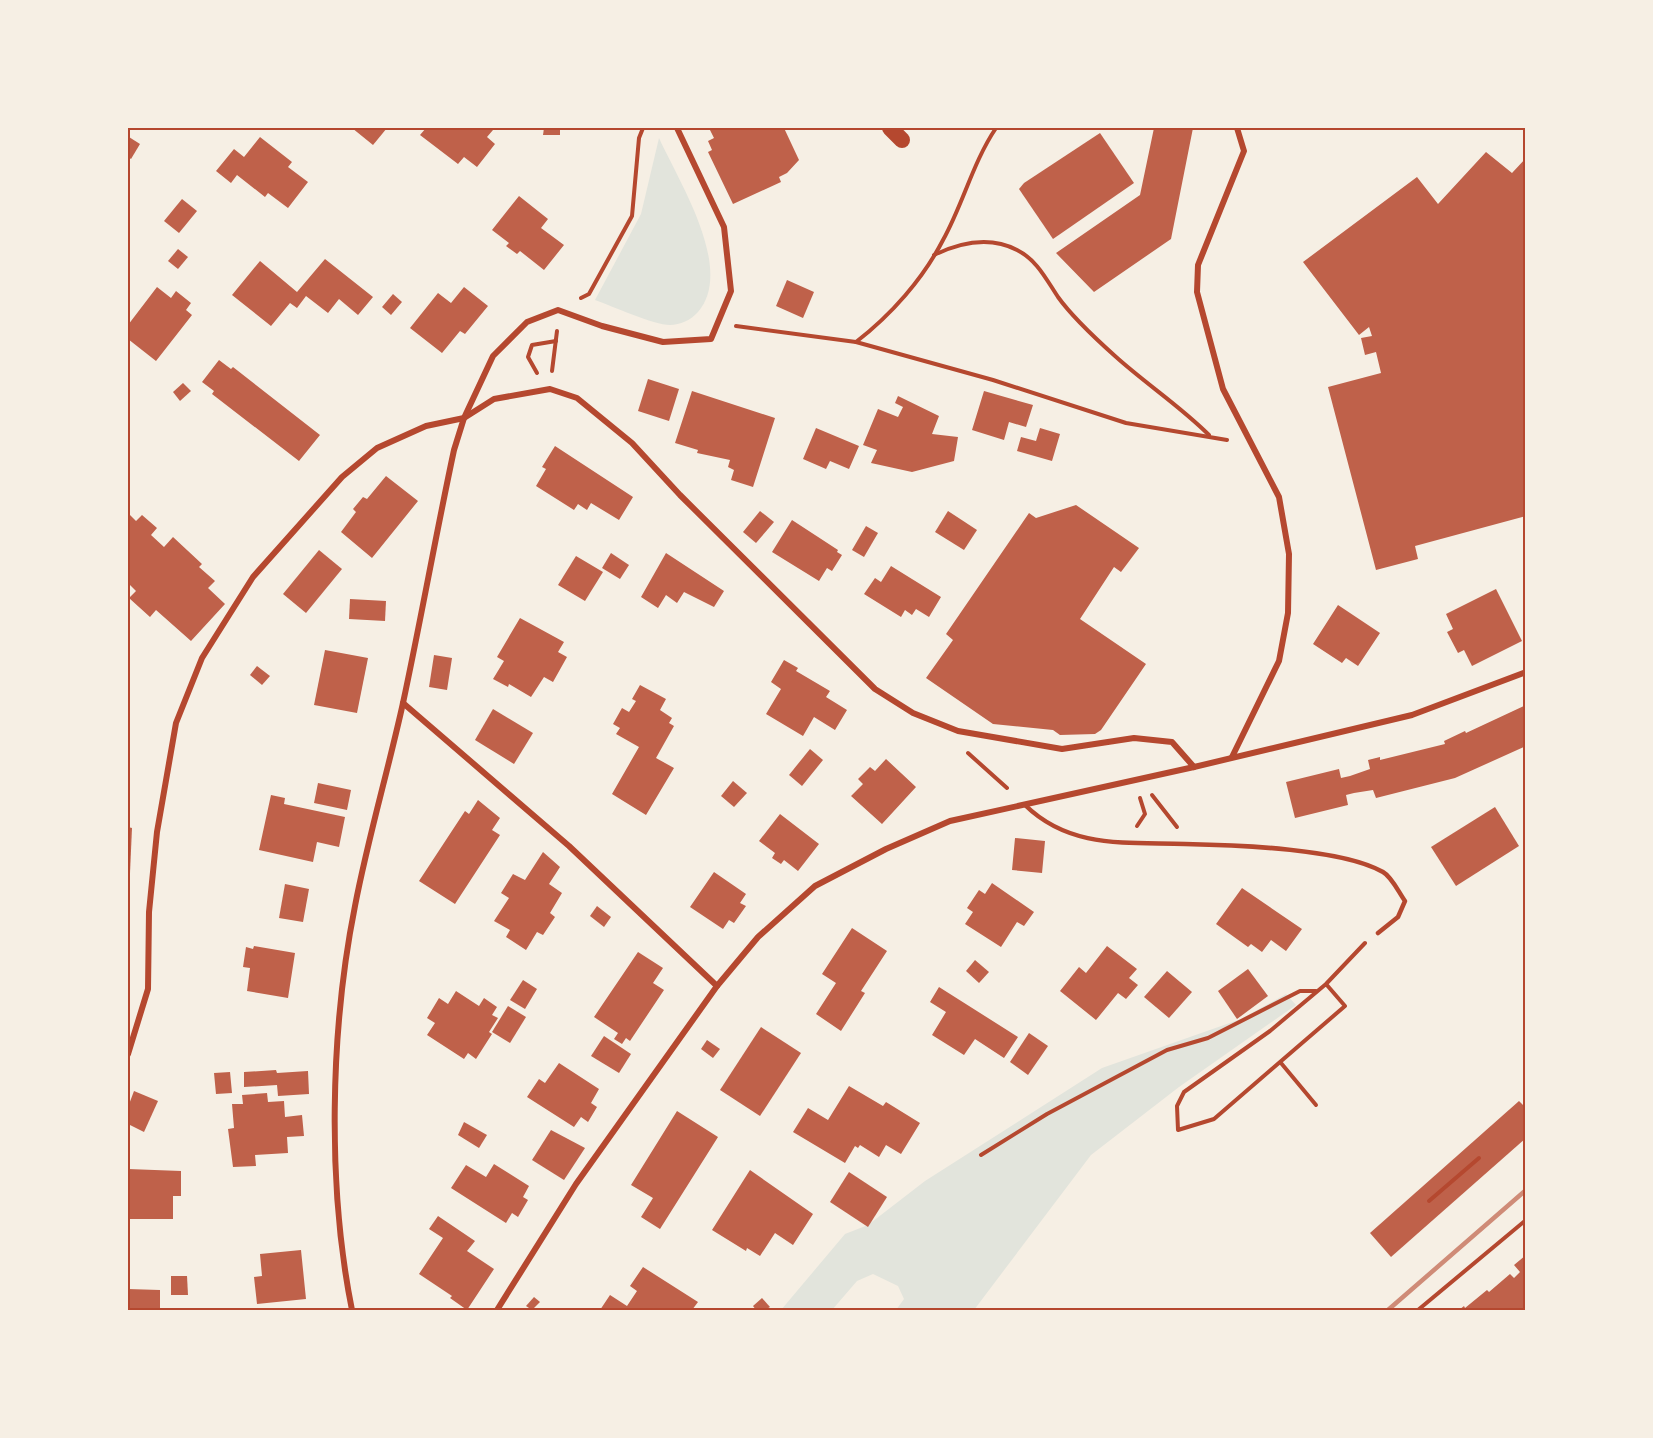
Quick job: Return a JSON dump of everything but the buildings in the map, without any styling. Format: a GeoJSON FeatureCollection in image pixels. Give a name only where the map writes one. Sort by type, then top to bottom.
{"type":"FeatureCollection","features":[{"type":"Feature","properties":{"kind":"highway"},"geometry":{"type":"LineString","coordinates":[[890,128],[902,140]]}},
{"type":"Feature","properties":{"kind":"street"},"geometry":{"type":"LineString","coordinates":[[352,1311],[342,1264],[334,1108],[340,1018],[355,907],[403,703],[454,450],[464,418],[493,356],[527,322],[558,310],[602,326],[663,342],[711,339],[731,291],[724,227],[677,128]]}},
{"type":"Feature","properties":{"kind":"street"},"geometry":{"type":"LineString","coordinates":[[1232,756],[1279,661],[1288,613],[1289,554],[1279,497],[1256,448],[1223,389],[1197,292],[1198,266],[1204,248],[1244,151],[1237,128]]}},
{"type":"Feature","properties":{"kind":"street"},"geometry":{"type":"LineString","coordinates":[[128,1054],[148,989],[149,912],[157,832],[176,723],[202,658],[253,577],[342,477],[377,448],[426,426],[464,418],[494,399],[549,389],[577,398],[632,443],[680,495],[875,689],[913,713],[958,731],[1062,749],[1134,738],[1172,742],[1194,767]]}},
{"type":"Feature","properties":{"kind":"street"},"geometry":{"type":"LineString","coordinates":[[497,1311],[576,1184],[717,987],[758,937],[815,886],[886,849],[950,821],[1148,778],[1232,756],[1294,744],[1412,715],[1526,672]]}},
{"type":"Feature","properties":{"kind":"street"},"geometry":{"type":"LineString","coordinates":[[403,703],[569,846],[717,987]]}},
{"type":"Feature","properties":{"kind":"lane"},"geometry":{"type":"LineString","coordinates":[[1025,805],[1041,821],[1076,836],[1131,844],[1185,844],[1345,857],[1386,873],[1405,902],[1398,917],[1378,933]]}},
{"type":"Feature","properties":{"kind":"path"},"geometry":{"type":"LineString","coordinates":[[549,389],[558,310],[590,294],[632,216],[639,138],[643,128]]}},
{"type":"Feature","properties":{"kind":"path"},"geometry":{"type":"LineString","coordinates":[[856,342],[899,301],[934,255],[943,240],[977,161],[996,128]]}},
{"type":"Feature","properties":{"kind":"path"},"geometry":{"type":"LineString","coordinates":[[934,255],[951,247],[978,242],[991,242],[1016,249],[1033,261],[1048,277],[1059,297],[1116,356],[1163,393],[1209,435]]}},
{"type":"Feature","properties":{"kind":"path"},"geometry":{"type":"LineString","coordinates":[[718,323],[856,342],[1054,399],[1126,423],[1209,435],[1256,448]]}},
{"type":"Feature","properties":{"kind":"path"},"geometry":{"type":"LineString","coordinates":[[549,389],[528,357],[532,345],[556,341]]}},
{"type":"Feature","properties":{"kind":"path"},"geometry":{"type":"LineString","coordinates":[[958,731],[969,755],[1025,805]]}},
{"type":"Feature","properties":{"kind":"path"},"geometry":{"type":"LineString","coordinates":[[1148,778],[1154,800],[1173,820],[1185,844]]}},
{"type":"Feature","properties":{"kind":"path"},"geometry":{"type":"LineString","coordinates":[[1131,844],[1136,828],[1145,814],[1139,799],[1148,778]]}},
{"type":"Feature","properties":{"kind":"path"},"geometry":{"type":"LineString","coordinates":[[1326,984],[1345,1006],[1215,1119],[1178,1130],[1177,1106],[1184,1092],[1270,1030],[1326,984],[1378,933]]}},
{"type":"Feature","properties":{"kind":"path"},"geometry":{"type":"LineString","coordinates":[[981,1155],[1047,1114],[1167,1050],[1208,1038],[1300,991],[1317,991]]}},
{"type":"Feature","properties":{"kind":"path"},"geometry":{"type":"LineString","coordinates":[[1281,1063],[1316,1105]]}},
{"type":"Feature","properties":{"kind":"path"},"geometry":{"type":"LineString","coordinates":[[1429,1201],[1479,1158]]}},
{"type":"Feature","properties":{"kind":"path"},"geometry":{"type":"LineString","coordinates":[[1418,1311],[1526,1220]]}},
{"type":"Feature","properties":{"kind":"shaded area"},"geometry":{"type":"Polygon","coordinates":[[[659,138],[700,225],[710,273],[708,294],[698,312],[689,320],[674,325],[654,322],[595,300],[641,214],[659,138]]]}},
{"type":"Feature","properties":{"kind":"shaded area"},"geometry":{"type":"Polygon","coordinates":[[[1286,994],[1296,1005],[1179,1087],[1091,1155],[974,1310],[896,1310],[904,1299],[898,1286],[873,1274],[857,1281],[832,1310],[781,1310],[845,1234],[868,1225],[925,1181],[1102,1068],[1241,1019],[1286,994]]]}},
{"type":"Feature","properties":{"kind":"railway"},"geometry":{"type":"LineString","coordinates":[[1388,1310],[1526,1190]]}}]}
